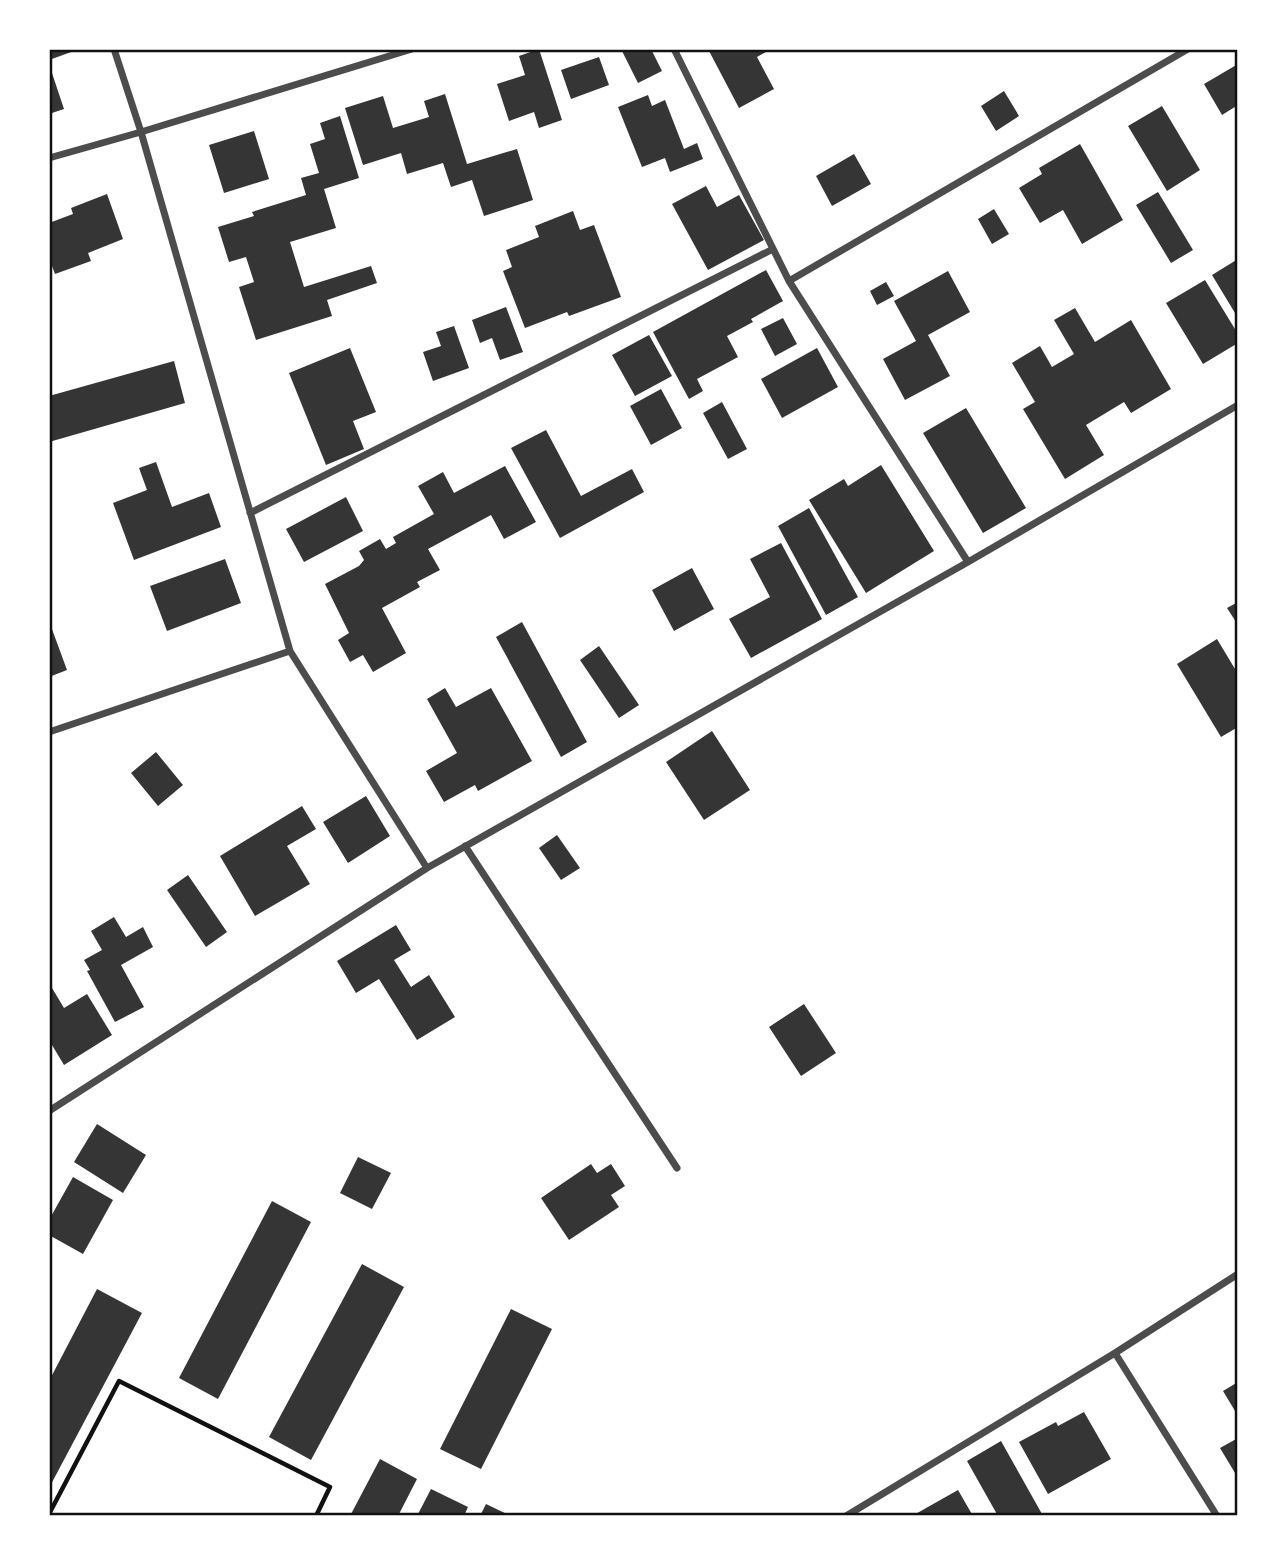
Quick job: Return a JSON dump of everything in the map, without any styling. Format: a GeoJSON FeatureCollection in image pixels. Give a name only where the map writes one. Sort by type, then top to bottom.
{"type":"FeatureCollection","features":[{"type":"Feature","properties":{"kind":"street"},"geometry":{"type":"LineString","coordinates":[[114,49],[141,132],[290,651],[427,868]]}},
{"type":"Feature","properties":{"kind":"street"},"geometry":{"type":"LineString","coordinates":[[49,158],[412,49]]}},
{"type":"Feature","properties":{"kind":"street"},"geometry":{"type":"LineString","coordinates":[[674,49],[789,281],[968,562]]}},
{"type":"Feature","properties":{"kind":"street"},"geometry":{"type":"LineString","coordinates":[[789,281],[1188,49]]}},
{"type":"Feature","properties":{"kind":"street"},"geometry":{"type":"LineString","coordinates":[[250,513],[773,249]]}},
{"type":"Feature","properties":{"kind":"street"},"geometry":{"type":"LineString","coordinates":[[49,1111],[427,868],[968,562],[1238,405]]}},
{"type":"Feature","properties":{"kind":"street"},"geometry":{"type":"LineString","coordinates":[[49,732],[290,651]]}},
{"type":"Feature","properties":{"kind":"street"},"geometry":{"type":"LineString","coordinates":[[465,846],[677,1168]]}},
{"type":"Feature","properties":{"kind":"street"},"geometry":{"type":"LineString","coordinates":[[846,1516],[1115,1353],[1238,1274]]}},
{"type":"Feature","properties":{"kind":"street"},"geometry":{"type":"LineString","coordinates":[[1115,1353],[1217,1516]]}},
{"type":"Feature","properties":{"kind":"path"},"geometry":{"type":"LineString","coordinates":[[49,1514],[118,1381],[330,1487],[316,1516]]}},
{"type":"Feature","properties":{"kind":"building"},"geometry":{"type":"Polygon","coordinates":[[[49,49],[74,49],[74,51],[49,60],[49,49]]]}},
{"type":"Feature","properties":{"kind":"building"},"geometry":{"type":"Polygon","coordinates":[[[539,49],[562,120],[539,128],[534,112],[509,121],[497,84],[525,75],[519,56],[539,49]]]}},
{"type":"Feature","properties":{"kind":"building"},"geometry":{"type":"Polygon","coordinates":[[[621,49],[651,49],[662,71],[638,83],[621,49]]]}},
{"type":"Feature","properties":{"kind":"building"},"geometry":{"type":"Polygon","coordinates":[[[708,49],[771,49],[757,57],[774,89],[739,108],[708,49]]]}},
{"type":"Feature","properties":{"kind":"building"},"geometry":{"type":"Polygon","coordinates":[[[599,57],[609,85],[571,99],[561,70],[599,57]]]}},
{"type":"Feature","properties":{"kind":"building"},"geometry":{"type":"Polygon","coordinates":[[[49,64],[64,109],[49,114],[49,64]]]}},
{"type":"Feature","properties":{"kind":"building"},"geometry":{"type":"Polygon","coordinates":[[[1238,64],[1238,105],[1222,115],[1204,84],[1238,64]]]}},
{"type":"Feature","properties":{"kind":"building"},"geometry":{"type":"Polygon","coordinates":[[[1004,91],[1019,116],[996,131],[981,106],[1004,91]]]}},
{"type":"Feature","properties":{"kind":"building"},"geometry":{"type":"Polygon","coordinates":[[[445,94],[467,164],[517,149],[533,200],[484,216],[472,180],[451,187],[443,163],[407,174],[401,153],[363,165],[345,108],[383,96],[393,128],[429,117],[424,101],[445,94]]]}},
{"type":"Feature","properties":{"kind":"building"},"geometry":{"type":"Polygon","coordinates":[[[648,95],[652,106],[665,100],[684,149],[697,143],[703,159],[670,172],[665,158],[642,167],[618,107],[648,95]]]}},
{"type":"Feature","properties":{"kind":"building"},"geometry":{"type":"Polygon","coordinates":[[[1162,106],[1200,170],[1167,191],[1128,126],[1162,106]]]}},
{"type":"Feature","properties":{"kind":"building"},"geometry":{"type":"Polygon","coordinates":[[[340,116],[359,178],[324,189],[336,228],[290,242],[304,287],[371,266],[377,283],[327,300],[332,316],[256,340],[239,287],[254,282],[246,257],[229,262],[218,227],[254,216],[252,212],[306,195],[301,178],[319,173],[310,144],[325,139],[320,123],[340,116]]]}},
{"type":"Feature","properties":{"kind":"building"},"geometry":{"type":"Polygon","coordinates":[[[254,131],[269,179],[224,193],[209,145],[254,131]]]}},
{"type":"Feature","properties":{"kind":"building"},"geometry":{"type":"Polygon","coordinates":[[[1080,144],[1123,220],[1082,244],[1063,210],[1040,223],[1019,188],[1042,174],[1039,168],[1080,144]]]}},
{"type":"Feature","properties":{"kind":"building"},"geometry":{"type":"Polygon","coordinates":[[[854,154],[871,184],[832,206],[816,176],[854,154]]]}},
{"type":"Feature","properties":{"kind":"building"},"geometry":{"type":"Polygon","coordinates":[[[706,186],[717,207],[739,195],[764,240],[708,270],[672,204],[706,186]]]}},
{"type":"Feature","properties":{"kind":"building"},"geometry":{"type":"Polygon","coordinates":[[[1158,192],[1193,250],[1171,263],[1136,205],[1158,192]]]}},
{"type":"Feature","properties":{"kind":"building"},"geometry":{"type":"Polygon","coordinates":[[[107,194],[123,239],[88,253],[91,261],[55,274],[49,258],[49,223],[73,214],[71,208],[107,194]]]}},
{"type":"Feature","properties":{"kind":"building"},"geometry":{"type":"Polygon","coordinates":[[[994,209],[1009,234],[992,244],[978,219],[994,209]]]}},
{"type":"Feature","properties":{"kind":"building"},"geometry":{"type":"Polygon","coordinates":[[[573,211],[580,230],[594,225],[621,297],[569,316],[567,312],[525,328],[503,271],[512,267],[506,250],[539,237],[535,226],[573,211]]]}},
{"type":"Feature","properties":{"kind":"building"},"geometry":{"type":"Polygon","coordinates":[[[1238,259],[1238,318],[1212,275],[1238,259]]]}},
{"type":"Feature","properties":{"kind":"building"},"geometry":{"type":"Polygon","coordinates":[[[766,270],[783,301],[727,336],[738,357],[697,379],[703,391],[689,399],[653,332],[766,270]]]}},
{"type":"Feature","properties":{"kind":"building"},"geometry":{"type":"Polygon","coordinates":[[[948,271],[970,312],[928,335],[950,376],[905,400],[883,359],[916,341],[894,301],[948,271]]]}},
{"type":"Feature","properties":{"kind":"building"},"geometry":{"type":"Polygon","coordinates":[[[1205,280],[1238,334],[1238,343],[1203,364],[1166,303],[1205,280]]]}},
{"type":"Feature","properties":{"kind":"building"},"geometry":{"type":"Polygon","coordinates":[[[886,282],[894,296],[877,305],[870,291],[886,282]]]}},
{"type":"Feature","properties":{"kind":"building"},"geometry":{"type":"Polygon","coordinates":[[[506,307],[523,352],[500,360],[492,338],[480,343],[472,320],[506,307]]]}},
{"type":"Feature","properties":{"kind":"building"},"geometry":{"type":"Polygon","coordinates":[[[1075,308],[1095,342],[1131,320],[1171,389],[1131,413],[1124,402],[1086,425],[1104,455],[1065,479],[1023,409],[1035,402],[1012,363],[1040,346],[1052,367],[1074,354],[1054,320],[1075,308]]]}},
{"type":"Feature","properties":{"kind":"building"},"geometry":{"type":"Polygon","coordinates":[[[783,318],[797,344],[775,356],[761,329],[783,318]]]}},
{"type":"Feature","properties":{"kind":"building"},"geometry":{"type":"Polygon","coordinates":[[[454,326],[469,368],[433,381],[423,352],[441,346],[436,332],[454,326]]]}},
{"type":"Feature","properties":{"kind":"building"},"geometry":{"type":"Polygon","coordinates":[[[649,335],[672,376],[635,396],[612,355],[649,335]]]}},
{"type":"Feature","properties":{"kind":"building"},"geometry":{"type":"Polygon","coordinates":[[[350,348],[376,412],[353,421],[364,449],[326,465],[289,373],[350,348]]]}},
{"type":"Feature","properties":{"kind":"building"},"geometry":{"type":"Polygon","coordinates":[[[817,348],[838,387],[782,418],[761,379],[817,348]]]}},
{"type":"Feature","properties":{"kind":"building"},"geometry":{"type":"Polygon","coordinates":[[[174,361],[185,403],[49,442],[49,396],[174,361]]]}},
{"type":"Feature","properties":{"kind":"building"},"geometry":{"type":"Polygon","coordinates":[[[661,389],[682,428],[651,445],[630,406],[661,389]]]}},
{"type":"Feature","properties":{"kind":"building"},"geometry":{"type":"Polygon","coordinates":[[[722,402],[747,449],[728,459],[703,413],[722,402]]]}},
{"type":"Feature","properties":{"kind":"building"},"geometry":{"type":"Polygon","coordinates":[[[966,408],[1026,508],[983,533],[923,433],[966,408]]]}},
{"type":"Feature","properties":{"kind":"building"},"geometry":{"type":"Polygon","coordinates":[[[546,430],[581,496],[632,469],[644,492],[560,538],[511,448],[546,430]]]}},
{"type":"Feature","properties":{"kind":"building"},"geometry":{"type":"Polygon","coordinates":[[[156,462],[172,507],[209,493],[221,527],[134,560],[113,503],[147,490],[139,468],[156,462]]]}},
{"type":"Feature","properties":{"kind":"building"},"geometry":{"type":"Polygon","coordinates":[[[881,465],[934,551],[866,593],[809,500],[844,479],[848,486],[881,465]]]}},
{"type":"Feature","properties":{"kind":"building"},"geometry":{"type":"Polygon","coordinates":[[[505,466],[536,522],[504,539],[491,515],[428,549],[440,570],[417,582],[420,587],[382,608],[406,653],[373,672],[363,655],[350,662],[338,640],[349,633],[325,584],[359,566],[364,560],[359,551],[380,539],[386,549],[396,543],[393,537],[434,514],[418,486],[443,472],[454,493],[505,466]]]}},
{"type":"Feature","properties":{"kind":"building"},"geometry":{"type":"Polygon","coordinates":[[[346,497],[363,531],[304,562],[286,529],[346,497]]]}},
{"type":"Feature","properties":{"kind":"building"},"geometry":{"type":"Polygon","coordinates":[[[809,508],[858,597],[826,615],[778,526],[809,508]]]}},
{"type":"Feature","properties":{"kind":"building"},"geometry":{"type":"Polygon","coordinates":[[[781,543],[822,619],[751,658],[729,619],[770,597],[750,559],[781,543]]]}},
{"type":"Feature","properties":{"kind":"building"},"geometry":{"type":"Polygon","coordinates":[[[225,559],[241,603],[167,631],[150,586],[225,559]]]}},
{"type":"Feature","properties":{"kind":"building"},"geometry":{"type":"Polygon","coordinates":[[[692,568],[714,609],[674,631],[652,590],[692,568]]]}},
{"type":"Feature","properties":{"kind":"building"},"geometry":{"type":"Polygon","coordinates":[[[1238,602],[1238,625],[1227,608],[1238,602]]]}},
{"type":"Feature","properties":{"kind":"building"},"geometry":{"type":"Polygon","coordinates":[[[49,621],[67,670],[49,677],[49,621]]]}},
{"type":"Feature","properties":{"kind":"building"},"geometry":{"type":"Polygon","coordinates":[[[522,622],[587,742],[561,757],[496,637],[522,622]]]}},
{"type":"Feature","properties":{"kind":"building"},"geometry":{"type":"Polygon","coordinates":[[[1217,639],[1238,674],[1238,727],[1221,737],[1177,664],[1217,639]]]}},
{"type":"Feature","properties":{"kind":"building"},"geometry":{"type":"Polygon","coordinates":[[[599,646],[639,705],[619,718],[580,660],[599,646]]]}},
{"type":"Feature","properties":{"kind":"building"},"geometry":{"type":"Polygon","coordinates":[[[445,688],[456,707],[491,688],[532,761],[478,791],[475,785],[444,802],[426,771],[457,753],[427,699],[445,688]]]}},
{"type":"Feature","properties":{"kind":"building"},"geometry":{"type":"Polygon","coordinates":[[[712,731],[750,790],[704,820],[666,762],[712,731]]]}},
{"type":"Feature","properties":{"kind":"building"},"geometry":{"type":"Polygon","coordinates":[[[156,752],[183,785],[158,806],[131,773],[156,752]]]}},
{"type":"Feature","properties":{"kind":"building"},"geometry":{"type":"Polygon","coordinates":[[[366,796],[390,836],[348,863],[323,822],[366,796]]]}},
{"type":"Feature","properties":{"kind":"building"},"geometry":{"type":"Polygon","coordinates":[[[302,806],[316,829],[287,846],[310,884],[255,916],[220,856],[302,806]]]}},
{"type":"Feature","properties":{"kind":"building"},"geometry":{"type":"Polygon","coordinates":[[[557,835],[580,868],[561,880],[539,848],[557,835]]]}},
{"type":"Feature","properties":{"kind":"building"},"geometry":{"type":"Polygon","coordinates":[[[188,875],[227,932],[206,947],[167,890],[188,875]]]}},
{"type":"Feature","properties":{"kind":"building"},"geometry":{"type":"Polygon","coordinates":[[[114,917],[126,937],[143,927],[153,947],[121,965],[144,1007],[115,1022],[87,971],[90,970],[84,960],[102,950],[91,931],[114,917]]]}},
{"type":"Feature","properties":{"kind":"building"},"geometry":{"type":"Polygon","coordinates":[[[396,925],[411,950],[394,960],[411,987],[429,975],[455,1017],[417,1040],[379,979],[356,993],[337,961],[396,925]]]}},
{"type":"Feature","properties":{"kind":"building"},"geometry":{"type":"Polygon","coordinates":[[[49,983],[64,1008],[87,994],[112,1035],[64,1065],[49,1040],[49,983]]]}},
{"type":"Feature","properties":{"kind":"building"},"geometry":{"type":"Polygon","coordinates":[[[804,1004],[836,1053],[801,1076],[769,1027],[804,1004]]]}},
{"type":"Feature","properties":{"kind":"building"},"geometry":{"type":"Polygon","coordinates":[[[97,1124],[146,1155],[123,1193],[74,1162],[97,1124]]]}},
{"type":"Feature","properties":{"kind":"building"},"geometry":{"type":"Polygon","coordinates":[[[358,1157],[391,1173],[372,1209],[340,1193],[358,1157]]]}},
{"type":"Feature","properties":{"kind":"building"},"geometry":{"type":"Polygon","coordinates":[[[591,1164],[597,1173],[611,1164],[625,1186],[611,1195],[619,1207],[569,1240],[541,1198],[591,1164]]]}},
{"type":"Feature","properties":{"kind":"building"},"geometry":{"type":"Polygon","coordinates":[[[73,1177],[113,1200],[83,1254],[49,1235],[49,1220],[73,1177]]]}},
{"type":"Feature","properties":{"kind":"building"},"geometry":{"type":"Polygon","coordinates":[[[272,1201],[311,1222],[218,1399],[179,1378],[272,1201]]]}},
{"type":"Feature","properties":{"kind":"building"},"geometry":{"type":"Polygon","coordinates":[[[362,1264],[404,1287],[311,1460],[269,1437],[362,1264]]]}},
{"type":"Feature","properties":{"kind":"building"},"geometry":{"type":"Polygon","coordinates":[[[97,1289],[142,1313],[49,1488],[49,1381],[97,1289]]]}},
{"type":"Feature","properties":{"kind":"building"},"geometry":{"type":"Polygon","coordinates":[[[511,1309],[552,1329],[481,1469],[440,1449],[511,1309]]]}},
{"type":"Feature","properties":{"kind":"building"},"geometry":{"type":"Polygon","coordinates":[[[1238,1382],[1238,1416],[1223,1391],[1238,1382]]]}},
{"type":"Feature","properties":{"kind":"building"},"geometry":{"type":"Polygon","coordinates":[[[1084,1412],[1111,1459],[1048,1494],[1019,1442],[1056,1422],[1058,1426],[1084,1412]]]}},
{"type":"Feature","properties":{"kind":"building"},"geometry":{"type":"Polygon","coordinates":[[[1238,1438],[1238,1478],[1220,1448],[1238,1438]]]}},
{"type":"Feature","properties":{"kind":"building"},"geometry":{"type":"Polygon","coordinates":[[[1001,1441],[1042,1514],[998,1516],[967,1461],[1001,1441]]]}},
{"type":"Feature","properties":{"kind":"building"},"geometry":{"type":"Polygon","coordinates":[[[380,1459],[417,1479],[398,1516],[350,1516],[380,1459]]]}},
{"type":"Feature","properties":{"kind":"building"},"geometry":{"type":"Polygon","coordinates":[[[431,1489],[468,1507],[464,1516],[417,1516],[431,1489]]]}},
{"type":"Feature","properties":{"kind":"building"},"geometry":{"type":"Polygon","coordinates":[[[958,1490],[973,1516],[912,1516],[958,1490]]]}},
{"type":"Feature","properties":{"kind":"building"},"geometry":{"type":"Polygon","coordinates":[[[486,1504],[511,1516],[480,1516],[486,1504]]]}}]}
